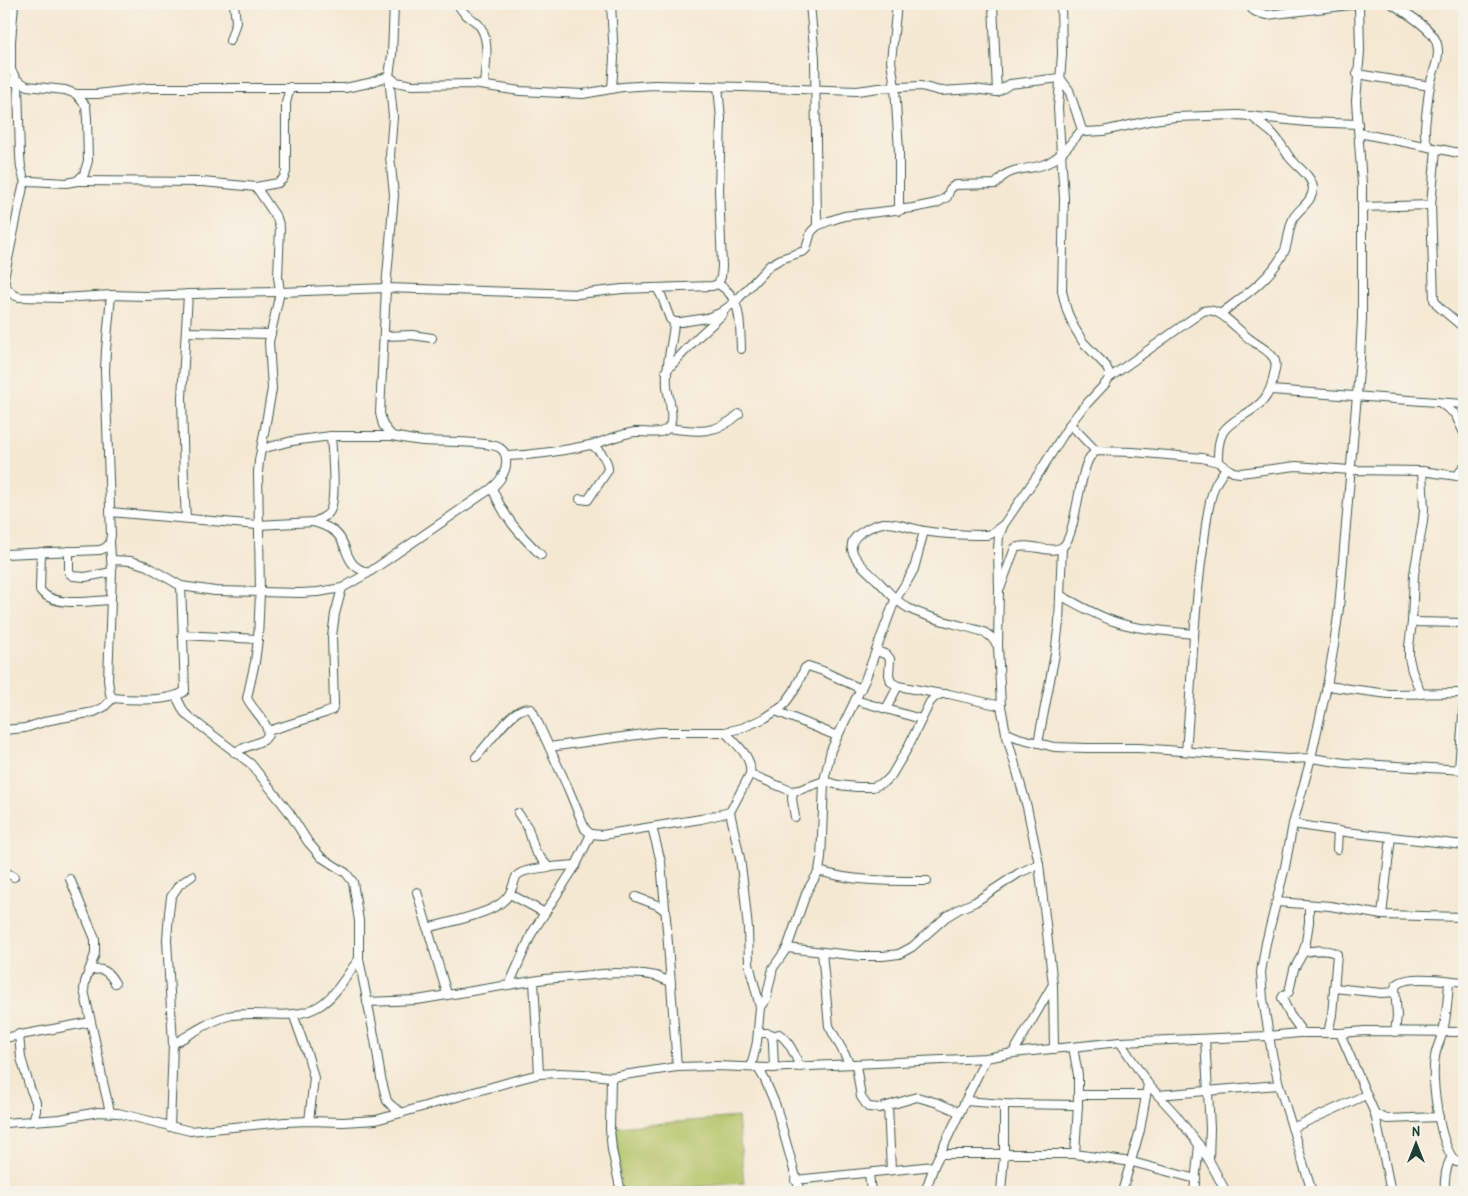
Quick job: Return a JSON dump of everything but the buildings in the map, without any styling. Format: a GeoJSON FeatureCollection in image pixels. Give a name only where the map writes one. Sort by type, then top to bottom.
{"type":"FeatureCollection","features":[{"type":"Feature","properties":{"kind":"street"},"geometry":{"type":"LineString","coordinates":[[14,4],[11,70],[19,83],[20,156],[25,183],[8,241],[4,285],[13,295],[19,297],[145,296],[386,288],[570,294],[712,286],[718,284],[722,267],[719,190],[721,118],[718,86]]}},
{"type":"Feature","properties":{"kind":"street"},"geometry":{"type":"LineString","coordinates":[[230,41],[236,22],[234,4]]}},
{"type":"Feature","properties":{"kind":"street"},"geometry":{"type":"LineString","coordinates":[[392,436],[383,425],[380,413],[386,288],[394,195],[390,156],[393,116],[389,76],[392,55],[394,4]]}},
{"type":"Feature","properties":{"kind":"street"},"geometry":{"type":"LineString","coordinates":[[458,4],[464,14],[477,24],[485,35],[484,85]]}},
{"type":"Feature","properties":{"kind":"street"},"geometry":{"type":"LineString","coordinates":[[611,4],[614,58],[612,89]]}},
{"type":"Feature","properties":{"kind":"street"},"geometry":{"type":"LineString","coordinates":[[810,4],[816,89],[817,226]]}},
{"type":"Feature","properties":{"kind":"street"},"geometry":{"type":"LineString","coordinates":[[897,4],[891,61],[895,87],[899,151],[899,211]]}},
{"type":"Feature","properties":{"kind":"street"},"geometry":{"type":"LineString","coordinates":[[993,4],[997,92]]}},
{"type":"Feature","properties":{"kind":"street"},"geometry":{"type":"LineString","coordinates":[[1061,4],[1062,54],[1058,108],[1064,198],[1062,291],[1067,311],[1074,327],[1083,342],[1106,366],[1109,378]]}},
{"type":"Feature","properties":{"kind":"street"},"geometry":{"type":"LineString","coordinates":[[1249,4],[1256,13],[1267,15],[1360,4],[1360,51],[1356,101],[1362,166],[1362,318],[1339,608],[1327,686],[1311,758],[1293,824],[1277,902],[1266,943],[1262,972],[1263,999],[1268,1036],[1279,1085],[1312,1192]]}},
{"type":"Feature","properties":{"kind":"street"},"geometry":{"type":"LineString","coordinates":[[1392,4],[1415,19],[1429,32],[1437,43],[1438,53],[1430,86],[1425,133],[1426,141],[1432,148],[1431,205],[1434,300],[1439,307],[1464,328]]}},
{"type":"Feature","properties":{"kind":"street"},"geometry":{"type":"LineString","coordinates":[[11,70],[4,81],[65,90],[76,94],[96,94],[147,88],[344,88],[369,83],[389,76]]}},
{"type":"Feature","properties":{"kind":"street"},"geometry":{"type":"LineString","coordinates":[[1357,74],[1430,86]]}},
{"type":"Feature","properties":{"kind":"street"},"geometry":{"type":"LineString","coordinates":[[389,76],[396,82],[412,85],[484,85],[520,91],[561,94],[582,94],[632,86],[718,86],[857,91],[921,86],[940,91],[974,89],[997,92],[1010,84],[1060,78]]}},
{"type":"Feature","properties":{"kind":"street"},"geometry":{"type":"LineString","coordinates":[[1060,78],[1069,90],[1082,130]]}},
{"type":"Feature","properties":{"kind":"street"},"geometry":{"type":"LineString","coordinates":[[25,183],[31,181],[66,183],[77,181],[203,182],[256,187],[278,183],[283,179],[286,172],[286,103],[290,88]]}},
{"type":"Feature","properties":{"kind":"street"},"geometry":{"type":"LineString","coordinates":[[76,94],[86,106]]}},
{"type":"Feature","properties":{"kind":"street"},"geometry":{"type":"LineString","coordinates":[[77,181],[84,174],[88,161],[86,106],[91,97],[96,94]]}},
{"type":"Feature","properties":{"kind":"street"},"geometry":{"type":"LineString","coordinates":[[1082,130],[1086,132],[1103,131],[1175,117],[1239,115],[1307,122],[1358,124]]}},
{"type":"Feature","properties":{"kind":"street"},"geometry":{"type":"LineString","coordinates":[[1220,314],[1251,291],[1275,265],[1286,247],[1288,234],[1294,218],[1307,203],[1313,188],[1311,181],[1274,135],[1251,116]]}},
{"type":"Feature","properties":{"kind":"street"},"geometry":{"type":"LineString","coordinates":[[666,371],[698,336],[735,302],[770,265],[804,251],[811,232],[817,226],[844,216],[899,211],[944,200],[950,188],[954,185],[996,184],[1009,173],[1045,165],[1062,153],[1082,130]]}},
{"type":"Feature","properties":{"kind":"street"},"geometry":{"type":"LineString","coordinates":[[1359,133],[1464,154]]}},
{"type":"Feature","properties":{"kind":"street"},"geometry":{"type":"LineString","coordinates":[[1061,142],[1074,139]]}},
{"type":"Feature","properties":{"kind":"street"},"geometry":{"type":"LineString","coordinates":[[234,752],[264,740],[268,735],[268,731],[247,698],[258,639],[260,592],[258,472],[272,388],[269,352],[270,334],[280,292],[278,277],[280,228],[277,218],[256,187]]}},
{"type":"Feature","properties":{"kind":"street"},"geometry":{"type":"LineString","coordinates":[[1362,207],[1431,205]]}},
{"type":"Feature","properties":{"kind":"street"},"geometry":{"type":"LineString","coordinates":[[718,284],[730,293],[735,302],[740,320],[741,349]]}},
{"type":"Feature","properties":{"kind":"street"},"geometry":{"type":"LineString","coordinates":[[657,288],[670,319],[674,322],[708,318],[721,313],[740,320]]}},
{"type":"Feature","properties":{"kind":"street"},"geometry":{"type":"LineString","coordinates":[[186,518],[182,397],[188,294]]}},
{"type":"Feature","properties":{"kind":"street"},"geometry":{"type":"LineString","coordinates":[[111,295],[105,370],[112,560],[108,680],[110,694],[113,698]]}},
{"type":"Feature","properties":{"kind":"street"},"geometry":{"type":"LineString","coordinates":[[1054,1049],[1053,985],[1039,864],[1027,807],[1006,733],[1001,706],[998,646],[999,536],[1004,524],[1070,424],[1109,378],[1208,309],[1220,314],[1273,357],[1276,362],[1271,390],[1260,405],[1232,423],[1224,431],[1219,442],[1218,462]]}},
{"type":"Feature","properties":{"kind":"street"},"geometry":{"type":"LineString","coordinates":[[668,428],[671,422],[671,413],[666,371],[674,322]]}},
{"type":"Feature","properties":{"kind":"street"},"geometry":{"type":"LineString","coordinates":[[186,332],[270,334]]}},
{"type":"Feature","properties":{"kind":"street"},"geometry":{"type":"LineString","coordinates":[[384,336],[412,335],[432,338]]}},
{"type":"Feature","properties":{"kind":"street"},"geometry":{"type":"LineString","coordinates":[[1271,390],[1464,404]]}},
{"type":"Feature","properties":{"kind":"street"},"geometry":{"type":"LineString","coordinates":[[1440,402],[1455,414],[1464,433]]}},
{"type":"Feature","properties":{"kind":"street"},"geometry":{"type":"LineString","coordinates":[[507,456],[547,453],[592,445],[635,432],[661,431],[668,428],[699,432],[712,431],[723,427],[739,414]]}},
{"type":"Feature","properties":{"kind":"street"},"geometry":{"type":"LineString","coordinates":[[1070,424],[1096,451],[1133,452],[1211,460],[1218,462],[1233,472],[1240,473],[1296,466],[1350,470],[1422,471],[1461,476],[1464,466]]}},
{"type":"Feature","properties":{"kind":"street"},"geometry":{"type":"LineString","coordinates":[[112,560],[131,561],[148,566],[181,586],[215,591],[318,592],[342,588],[368,573],[492,488],[502,477],[507,456],[502,449],[496,446],[422,441],[392,436],[332,436],[292,441],[261,449]]}},
{"type":"Feature","properties":{"kind":"street"},"geometry":{"type":"LineString","coordinates":[[314,522],[329,513],[332,505],[332,436]]}},
{"type":"Feature","properties":{"kind":"street"},"geometry":{"type":"LineString","coordinates":[[580,499],[588,500],[608,470],[607,462],[602,454],[592,445]]}},
{"type":"Feature","properties":{"kind":"street"},"geometry":{"type":"LineString","coordinates":[[1038,744],[1059,622],[1062,547],[1068,538],[1084,470],[1090,457],[1096,451]]}},
{"type":"Feature","properties":{"kind":"street"},"geometry":{"type":"LineString","coordinates":[[1186,751],[1201,562],[1210,502],[1214,487],[1226,468]]}},
{"type":"Feature","properties":{"kind":"street"},"geometry":{"type":"LineString","coordinates":[[1421,694],[1409,658],[1414,574],[1424,508],[1422,471]]}},
{"type":"Feature","properties":{"kind":"street"},"geometry":{"type":"LineString","coordinates":[[492,488],[504,515],[540,555]]}},
{"type":"Feature","properties":{"kind":"street"},"geometry":{"type":"LineString","coordinates":[[110,512],[258,525],[314,522],[328,527],[338,534],[351,562],[357,568],[368,573]]}},
{"type":"Feature","properties":{"kind":"street"},"geometry":{"type":"LineString","coordinates":[[998,646],[984,632],[910,609],[895,600],[859,562],[851,546],[854,539],[860,533],[883,523],[924,531],[986,535],[991,534],[1004,524]]}},
{"type":"Feature","properties":{"kind":"street"},"geometry":{"type":"LineString","coordinates":[[760,1007],[766,999],[773,968],[787,948],[807,891],[818,870],[822,844],[824,781],[831,750],[861,689],[895,600],[914,569],[924,531]]}},
{"type":"Feature","properties":{"kind":"street"},"geometry":{"type":"LineString","coordinates":[[4,554],[100,550],[107,548],[110,542]]}},
{"type":"Feature","properties":{"kind":"street"},"geometry":{"type":"LineString","coordinates":[[999,589],[1016,548],[1022,545],[1056,549],[1062,547]]}},
{"type":"Feature","properties":{"kind":"street"},"geometry":{"type":"LineString","coordinates":[[41,552],[40,590],[50,599],[61,602],[110,600]]}},
{"type":"Feature","properties":{"kind":"street"},"geometry":{"type":"LineString","coordinates":[[69,552],[69,573],[73,576],[85,577],[112,572]]}},
{"type":"Feature","properties":{"kind":"street"},"geometry":{"type":"LineString","coordinates":[[4,730],[25,728],[50,720],[94,712],[104,707],[113,698],[142,700],[176,696],[185,691],[181,586]]}},
{"type":"Feature","properties":{"kind":"street"},"geometry":{"type":"LineString","coordinates":[[268,731],[332,710],[334,705],[332,636],[335,614],[342,588]]}},
{"type":"Feature","properties":{"kind":"street"},"geometry":{"type":"LineString","coordinates":[[1060,596],[1090,612],[1117,623],[1154,630],[1194,634]]}},
{"type":"Feature","properties":{"kind":"street"},"geometry":{"type":"LineString","coordinates":[[1412,622],[1464,623]]}},
{"type":"Feature","properties":{"kind":"street"},"geometry":{"type":"LineString","coordinates":[[182,635],[258,639]]}},
{"type":"Feature","properties":{"kind":"street"},"geometry":{"type":"LineString","coordinates":[[877,651],[887,655],[890,659],[890,679],[898,686],[949,694],[1001,706]]}},
{"type":"Feature","properties":{"kind":"street"},"geometry":{"type":"LineString","coordinates":[[549,747],[659,732],[725,732],[742,728],[783,706],[808,666],[861,689]]}},
{"type":"Feature","properties":{"kind":"street"},"geometry":{"type":"LineString","coordinates":[[886,709],[898,686]]}},
{"type":"Feature","properties":{"kind":"street"},"geometry":{"type":"LineString","coordinates":[[1327,686],[1389,694],[1464,693]]}},
{"type":"Feature","properties":{"kind":"street"},"geometry":{"type":"LineString","coordinates":[[750,774],[793,791],[824,781],[857,788],[874,787],[885,782],[891,776],[907,749],[930,702],[941,694]]}},
{"type":"Feature","properties":{"kind":"street"},"geometry":{"type":"LineString","coordinates":[[176,696],[188,717],[250,764],[289,812],[308,842],[321,857],[346,873],[353,882],[359,921],[359,959],[384,1093],[387,1101],[402,1113]]}},
{"type":"Feature","properties":{"kind":"street"},"geometry":{"type":"LineString","coordinates":[[855,700],[921,719]]}},
{"type":"Feature","properties":{"kind":"street"},"geometry":{"type":"LineString","coordinates":[[1006,733],[1038,744],[1054,747],[1139,748],[1288,759],[1311,758],[1345,763],[1462,769],[1464,703]]}},
{"type":"Feature","properties":{"kind":"street"},"geometry":{"type":"LineString","coordinates":[[476,758],[504,723],[522,709],[527,708],[534,712],[584,829],[591,834],[602,835],[702,819],[730,812]]}},
{"type":"Feature","properties":{"kind":"street"},"geometry":{"type":"LineString","coordinates":[[776,711],[837,736]]}},
{"type":"Feature","properties":{"kind":"street"},"geometry":{"type":"LineString","coordinates":[[725,732],[742,750],[751,768],[750,774],[730,812],[743,881],[748,929],[749,964],[760,1007],[754,1067],[765,1080],[776,1106],[795,1180],[800,1192]]}},
{"type":"Feature","properties":{"kind":"street"},"geometry":{"type":"LineString","coordinates":[[793,791],[792,800],[795,818]]}},
{"type":"Feature","properties":{"kind":"street"},"geometry":{"type":"LineString","coordinates":[[518,813],[528,828],[535,851],[549,868]]}},
{"type":"Feature","properties":{"kind":"street"},"geometry":{"type":"LineString","coordinates":[[1293,824],[1464,845]]}},
{"type":"Feature","properties":{"kind":"street"},"geometry":{"type":"LineString","coordinates":[[652,827],[661,862],[677,1067]]}},
{"type":"Feature","properties":{"kind":"street"},"geometry":{"type":"LineString","coordinates":[[1337,849],[1338,831]]}},
{"type":"Feature","properties":{"kind":"street"},"geometry":{"type":"LineString","coordinates":[[509,985],[532,933],[576,865],[591,834]]}},
{"type":"Feature","properties":{"kind":"street"},"geometry":{"type":"LineString","coordinates":[[1382,915],[1390,837]]}},
{"type":"Feature","properties":{"kind":"street"},"geometry":{"type":"LineString","coordinates":[[787,948],[860,956],[899,954],[912,947],[946,917],[1039,864]]}},
{"type":"Feature","properties":{"kind":"street"},"geometry":{"type":"LineString","coordinates":[[427,928],[490,910],[501,904],[510,894],[517,876],[521,872],[529,869],[576,865]]}},
{"type":"Feature","properties":{"kind":"street"},"geometry":{"type":"LineString","coordinates":[[818,870],[835,876],[860,880],[928,881]]}},
{"type":"Feature","properties":{"kind":"street"},"geometry":{"type":"LineString","coordinates":[[4,871],[14,877]]}},
{"type":"Feature","properties":{"kind":"street"},"geometry":{"type":"LineString","coordinates":[[170,1127],[173,1044],[167,940],[169,913],[171,897],[179,885],[192,876]]}},
{"type":"Feature","properties":{"kind":"street"},"geometry":{"type":"LineString","coordinates":[[70,879],[95,939],[95,954],[84,990],[102,1082],[110,1112]]}},
{"type":"Feature","properties":{"kind":"street"},"geometry":{"type":"LineString","coordinates":[[416,892],[447,994]]}},
{"type":"Feature","properties":{"kind":"street"},"geometry":{"type":"LineString","coordinates":[[510,894],[545,914]]}},
{"type":"Feature","properties":{"kind":"street"},"geometry":{"type":"LineString","coordinates":[[636,897],[657,905],[666,911]]}},
{"type":"Feature","properties":{"kind":"street"},"geometry":{"type":"LineString","coordinates":[[1277,902],[1330,906],[1382,915],[1464,917]]}},
{"type":"Feature","properties":{"kind":"street"},"geometry":{"type":"LineString","coordinates":[[1303,1033],[1290,1016],[1282,998],[1290,990],[1294,969],[1303,952],[1309,931],[1309,904]]}},
{"type":"Feature","properties":{"kind":"street"},"geometry":{"type":"LineString","coordinates":[[1303,952],[1324,951],[1337,954],[1332,1015],[1328,1033]]}},
{"type":"Feature","properties":{"kind":"street"},"geometry":{"type":"LineString","coordinates":[[822,952],[829,1026],[853,1064],[861,1097],[868,1106],[880,1108],[916,1097],[938,1103],[959,1112]]}},
{"type":"Feature","properties":{"kind":"street"},"geometry":{"type":"LineString","coordinates":[[173,1044],[214,1021],[229,1016],[308,1012],[321,1005],[333,993],[359,959]]}},
{"type":"Feature","properties":{"kind":"street"},"geometry":{"type":"LineString","coordinates":[[89,971],[105,970],[116,983]]}},
{"type":"Feature","properties":{"kind":"street"},"geometry":{"type":"LineString","coordinates":[[368,1002],[417,1000],[534,981],[578,976],[644,974],[671,982]]}},
{"type":"Feature","properties":{"kind":"street"},"geometry":{"type":"LineString","coordinates":[[1395,1032],[1397,1016],[1396,984],[1413,979],[1464,982]]}},
{"type":"Feature","properties":{"kind":"street"},"geometry":{"type":"LineString","coordinates":[[534,981],[539,1074]]}},
{"type":"Feature","properties":{"kind":"street"},"geometry":{"type":"LineString","coordinates":[[1449,981],[1443,1032],[1436,1050],[1434,1075],[1438,1117],[1451,1158],[1456,1162],[1464,1163]]}},
{"type":"Feature","properties":{"kind":"street"},"geometry":{"type":"LineString","coordinates":[[1013,1053],[1053,985]]}},
{"type":"Feature","properties":{"kind":"street"},"geometry":{"type":"LineString","coordinates":[[1334,988],[1382,993],[1395,992]]}},
{"type":"Feature","properties":{"kind":"street"},"geometry":{"type":"LineString","coordinates":[[293,1014],[314,1078],[309,1121]]}},
{"type":"Feature","properties":{"kind":"street"},"geometry":{"type":"LineString","coordinates":[[4,1038],[91,1022]]}},
{"type":"Feature","properties":{"kind":"street"},"geometry":{"type":"LineString","coordinates":[[4,1123],[33,1122],[87,1113],[110,1112],[190,1131],[252,1124],[376,1120],[539,1074],[584,1074],[611,1077],[677,1067],[774,1068],[986,1058],[1013,1053],[1120,1042],[1303,1033],[1364,1031],[1464,1032]]}},
{"type":"Feature","properties":{"kind":"street"},"geometry":{"type":"LineString","coordinates":[[758,1033],[766,1033],[772,1036],[779,1034],[784,1038],[794,1053],[800,1067]]}},
{"type":"Feature","properties":{"kind":"street"},"geometry":{"type":"LineString","coordinates":[[1340,1033],[1375,1114],[1391,1192]]}},
{"type":"Feature","properties":{"kind":"street"},"geometry":{"type":"LineString","coordinates":[[19,1034],[21,1058],[36,1102],[33,1122]]}},
{"type":"Feature","properties":{"kind":"street"},"geometry":{"type":"LineString","coordinates":[[772,1036],[774,1068]]}},
{"type":"Feature","properties":{"kind":"street"},"geometry":{"type":"LineString","coordinates":[[1205,1039],[1209,1091],[1209,1160]]}},
{"type":"Feature","properties":{"kind":"street"},"geometry":{"type":"LineString","coordinates":[[1120,1042],[1148,1084],[1199,1145],[1226,1192]]}},
{"type":"Feature","properties":{"kind":"street"},"geometry":{"type":"LineString","coordinates":[[1073,1047],[1078,1075],[1075,1154]]}},
{"type":"Feature","properties":{"kind":"street"},"geometry":{"type":"LineString","coordinates":[[928,1192],[934,1166],[986,1058]]}},
{"type":"Feature","properties":{"kind":"street"},"geometry":{"type":"LineString","coordinates":[[611,1077],[610,1129],[612,1150],[621,1192]]}},
{"type":"Feature","properties":{"kind":"street"},"geometry":{"type":"LineString","coordinates":[[1122,1192],[1140,1130],[1148,1084]]}},
{"type":"Feature","properties":{"kind":"street"},"geometry":{"type":"LineString","coordinates":[[1158,1095],[1279,1085]]}},
{"type":"Feature","properties":{"kind":"street"},"geometry":{"type":"LineString","coordinates":[[1078,1095],[1146,1095]]}},
{"type":"Feature","properties":{"kind":"street"},"geometry":{"type":"LineString","coordinates":[[1292,1128],[1366,1095]]}},
{"type":"Feature","properties":{"kind":"street"},"geometry":{"type":"LineString","coordinates":[[965,1101],[1078,1106]]}},
{"type":"Feature","properties":{"kind":"street"},"geometry":{"type":"LineString","coordinates":[[1000,1192],[1004,1155],[1004,1104]]}},
{"type":"Feature","properties":{"kind":"street"},"geometry":{"type":"LineString","coordinates":[[888,1106],[891,1170]]}},
{"type":"Feature","properties":{"kind":"street"},"geometry":{"type":"LineString","coordinates":[[1375,1114],[1387,1118],[1438,1117]]}},
{"type":"Feature","properties":{"kind":"street"},"geometry":{"type":"LineString","coordinates":[[1194,1192],[1199,1145]]}},
{"type":"Feature","properties":{"kind":"street"},"geometry":{"type":"LineString","coordinates":[[940,1154],[1075,1154],[1132,1162],[1196,1179]]}},
{"type":"Feature","properties":{"kind":"street"},"geometry":{"type":"LineString","coordinates":[[1445,1192],[1445,1174],[1451,1158]]}},
{"type":"Feature","properties":{"kind":"street"},"geometry":{"type":"LineString","coordinates":[[795,1180],[934,1166]]}},
{"type":"Feature","properties":{"kind":"street"},"geometry":{"type":"LineString","coordinates":[[869,1173],[871,1192]]}},
{"type":"Feature","properties":{"kind":"green space"},"geometry":{"type":"Polygon","coordinates":[[[738,1117],[744,1183],[621,1192],[616,1127],[738,1117]]]}}]}
